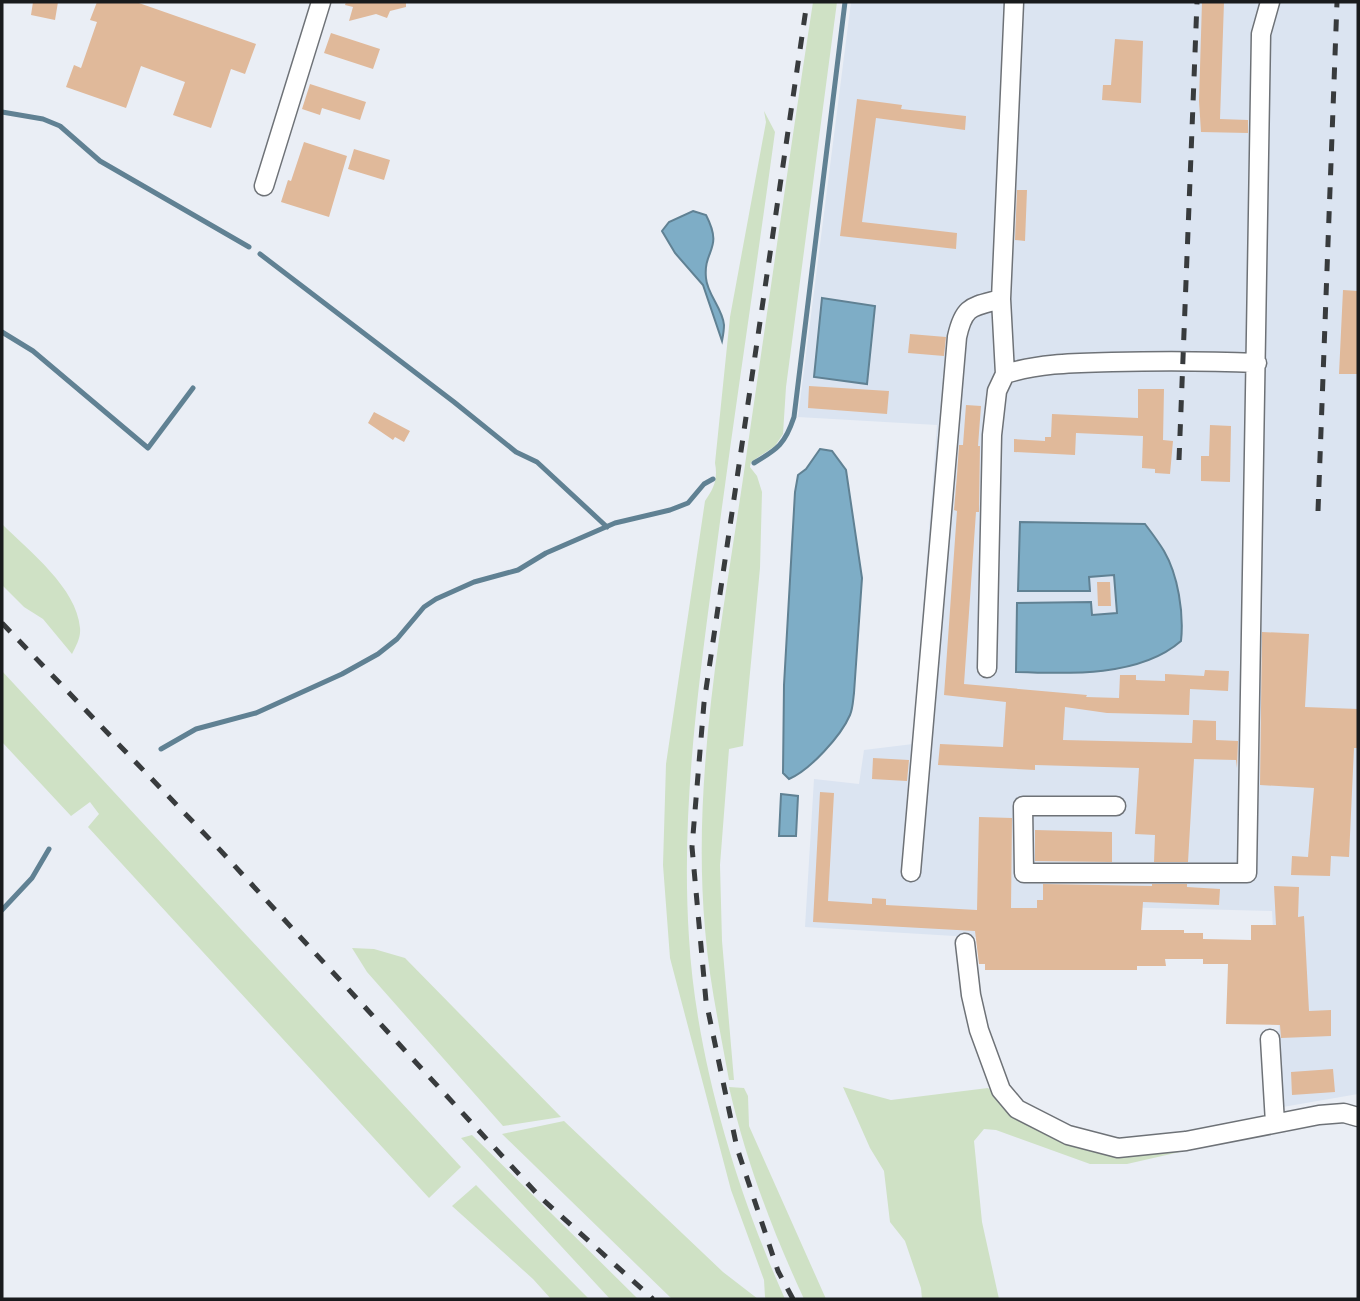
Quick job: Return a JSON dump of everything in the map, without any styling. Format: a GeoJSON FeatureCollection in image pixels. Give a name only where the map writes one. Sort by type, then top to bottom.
{"type":"FeatureCollection","features":[{"type":"Feature","properties":{"kind":"street"},"geometry":{"type":"LineString","coordinates":[[264,186],[321,2]]}},
{"type":"Feature","properties":{"kind":"street"},"geometry":{"type":"LineString","coordinates":[[987,668],[992,435],[997,391],[1005,374],[1001,299],[1014,2]]}},
{"type":"Feature","properties":{"kind":"street"},"geometry":{"type":"LineString","coordinates":[[1116,806],[1023,806],[1024,873],[1247,873],[1261,34],[1270,2]]}},
{"type":"Feature","properties":{"kind":"street"},"geometry":{"type":"LineString","coordinates":[[911,872],[957,337],[961,318],[967,311],[1001,299]]}},
{"type":"Feature","properties":{"kind":"street"},"geometry":{"type":"LineString","coordinates":[[1005,374],[1031,366],[1070,363],[1183,360],[1257,363]]}},
{"type":"Feature","properties":{"kind":"street"},"geometry":{"type":"LineString","coordinates":[[965,943],[971,995],[983,1041],[1001,1090],[1017,1109],[1068,1135],[1118,1148],[1186,1142],[1319,1115],[1344,1113],[1358,1116]]}},
{"type":"Feature","properties":{"kind":"street"},"geometry":{"type":"LineString","coordinates":[[1270,1039],[1275,1124]]}},
{"type":"Feature","properties":{"kind":"shaded area"},"geometry":{"type":"Polygon","coordinates":[[[851,2],[1358,2],[1358,1094],[1277,1108],[1274,1032],[1279,1031],[1272,911],[1112,907],[1084,937],[971,937],[805,927],[814,779],[859,784],[864,750],[913,744],[937,425],[798,417],[851,2]]]}},
{"type":"Feature","properties":{"kind":"green space"},"geometry":{"type":"Polygon","coordinates":[[[813,2],[837,2],[786,387],[783,434],[775,446],[751,462],[750,467],[757,476],[762,492],[760,568],[743,746],[729,749],[720,865],[722,941],[734,1080],[729,1080],[705,929],[702,869],[706,749],[720,629],[813,2]]]}},
{"type":"Feature","properties":{"kind":"green space"},"geometry":{"type":"Polygon","coordinates":[[[764,111],[775,132],[701,665],[689,801],[687,892],[693,983],[700,1029],[721,1122],[750,1213],[785,1299],[765,1297],[764,1280],[731,1190],[670,958],[663,865],[666,764],[705,501],[716,479],[715,463],[730,317],[766,122],[764,111]]]}},
{"type":"Feature","properties":{"kind":"green space"},"geometry":{"type":"Polygon","coordinates":[[[2,524],[50,571],[70,599],[80,628],[79,639],[72,654],[43,619],[24,607],[2,585],[2,524]]]}},
{"type":"Feature","properties":{"kind":"green space"},"geometry":{"type":"Polygon","coordinates":[[[2,671],[461,1167],[429,1198],[88,827],[99,814],[90,802],[71,816],[2,742],[2,671]]]}},
{"type":"Feature","properties":{"kind":"green space"},"geometry":{"type":"Polygon","coordinates":[[[352,948],[374,949],[405,958],[561,1117],[503,1126],[367,972],[352,948]]]}},
{"type":"Feature","properties":{"kind":"green space"},"geometry":{"type":"Polygon","coordinates":[[[729,1087],[744,1088],[748,1096],[749,1126],[826,1299],[804,1299],[761,1195],[743,1142],[729,1087]]]}},
{"type":"Feature","properties":{"kind":"green space"},"geometry":{"type":"Polygon","coordinates":[[[843,1087],[891,1100],[988,1088],[998,1097],[1001,1105],[1052,1135],[1077,1146],[1320,1120],[1127,1164],[1090,1164],[996,1130],[984,1129],[974,1141],[982,1222],[999,1299],[922,1299],[921,1288],[905,1241],[890,1222],[884,1171],[870,1148],[843,1087]]]}},
{"type":"Feature","properties":{"kind":"green space"},"geometry":{"type":"Polygon","coordinates":[[[564,1121],[723,1272],[758,1299],[672,1299],[502,1134],[564,1121]]]}},
{"type":"Feature","properties":{"kind":"green space"},"geometry":{"type":"Polygon","coordinates":[[[472,1135],[638,1299],[610,1299],[461,1138],[472,1135]]]}},
{"type":"Feature","properties":{"kind":"green space"},"geometry":{"type":"Polygon","coordinates":[[[476,1185],[589,1299],[551,1299],[533,1279],[452,1206],[476,1185]]]}},
{"type":"Feature","properties":{"kind":"water"},"geometry":{"type":"Polygon","coordinates":[[[693,211],[706,215],[711,227],[713,243],[707,261],[706,278],[723,319],[722,341],[703,285],[675,253],[662,231],[669,222],[693,211]]]}},
{"type":"Feature","properties":{"kind":"water"},"geometry":{"type":"Polygon","coordinates":[[[822,298],[875,306],[867,384],[814,377],[822,298]]]}},
{"type":"Feature","properties":{"kind":"water"},"geometry":{"type":"Polygon","coordinates":[[[820,449],[832,451],[846,470],[862,578],[854,693],[851,712],[840,733],[824,752],[789,779],[783,773],[784,685],[795,492],[798,475],[806,469],[820,449]]]}},
{"type":"Feature","properties":{"kind":"water"},"geometry":{"type":"Polygon","coordinates":[[[1020,522],[1145,524],[1164,551],[1173,571],[1181,607],[1181,641],[1164,653],[1145,661],[1103,671],[1016,672],[1017,603],[1091,602],[1092,615],[1117,613],[1114,575],[1089,577],[1090,591],[1018,591],[1020,522]]]}},
{"type":"Feature","properties":{"kind":"water"},"geometry":{"type":"Polygon","coordinates":[[[781,794],[798,796],[796,836],[779,836],[781,794]]]}},
{"type":"Feature","properties":{"kind":"building"},"geometry":{"type":"Polygon","coordinates":[[[33,2],[58,2],[55,20],[31,15],[33,2]]]}},
{"type":"Feature","properties":{"kind":"building"},"geometry":{"type":"Polygon","coordinates":[[[97,2],[136,2],[256,44],[245,74],[231,69],[211,128],[173,115],[185,82],[141,66],[126,108],[66,87],[74,65],[81,68],[97,22],[90,20],[97,2]]]}},
{"type":"Feature","properties":{"kind":"building"},"geometry":{"type":"Polygon","coordinates":[[[346,2],[406,2],[406,7],[390,11],[387,18],[376,14],[349,21],[353,7],[345,5],[346,2]]]}},
{"type":"Feature","properties":{"kind":"building"},"geometry":{"type":"Polygon","coordinates":[[[1202,2],[1224,2],[1220,119],[1248,120],[1248,133],[1201,132],[1199,101],[1202,2]]]}},
{"type":"Feature","properties":{"kind":"building"},"geometry":{"type":"Polygon","coordinates":[[[331,33],[380,49],[373,69],[324,53],[331,33]]]}},
{"type":"Feature","properties":{"kind":"building"},"geometry":{"type":"Polygon","coordinates":[[[1115,39],[1143,41],[1141,103],[1102,100],[1103,85],[1111,85],[1115,39]]]}},
{"type":"Feature","properties":{"kind":"building"},"geometry":{"type":"Polygon","coordinates":[[[310,84],[366,102],[360,120],[322,108],[320,115],[302,109],[310,84]]]}},
{"type":"Feature","properties":{"kind":"building"},"geometry":{"type":"Polygon","coordinates":[[[857,99],[902,105],[901,109],[966,116],[965,130],[876,118],[862,222],[957,233],[956,249],[840,236],[857,99]]]}},
{"type":"Feature","properties":{"kind":"building"},"geometry":{"type":"Polygon","coordinates":[[[304,142],[347,156],[329,217],[281,202],[304,142]]]}},
{"type":"Feature","properties":{"kind":"building"},"geometry":{"type":"Polygon","coordinates":[[[354,149],[390,160],[384,180],[348,169],[354,149]]]}},
{"type":"Feature","properties":{"kind":"building"},"geometry":{"type":"Polygon","coordinates":[[[1017,190],[1027,190],[1025,241],[1015,240],[1017,190]]]}},
{"type":"Feature","properties":{"kind":"building"},"geometry":{"type":"Polygon","coordinates":[[[1343,290],[1358,291],[1358,374],[1339,374],[1343,290]]]}},
{"type":"Feature","properties":{"kind":"building"},"geometry":{"type":"Polygon","coordinates":[[[910,334],[946,337],[944,356],[908,353],[910,334]]]}},
{"type":"Feature","properties":{"kind":"building"},"geometry":{"type":"Polygon","coordinates":[[[809,386],[889,391],[887,414],[808,408],[809,386]]]}},
{"type":"Feature","properties":{"kind":"building"},"geometry":{"type":"Polygon","coordinates":[[[1138,389],[1164,389],[1163,440],[1173,441],[1170,474],[1155,473],[1155,469],[1142,468],[1143,436],[1076,433],[1075,455],[1014,452],[1014,439],[1045,441],[1045,437],[1051,437],[1052,414],[1138,418],[1138,389]]]}},
{"type":"Feature","properties":{"kind":"building"},"geometry":{"type":"Polygon","coordinates":[[[966,405],[981,406],[978,446],[979,512],[976,512],[964,684],[1119,698],[1120,675],[1136,675],[1136,680],[1165,681],[1165,674],[1204,676],[1205,670],[1229,671],[1228,691],[1190,689],[1189,715],[1107,713],[1065,707],[1063,740],[1192,743],[1193,720],[1216,721],[1216,740],[1238,741],[1237,768],[1236,760],[1194,759],[1188,862],[1154,862],[1155,835],[1135,834],[1139,768],[1035,765],[1035,770],[938,765],[940,744],[1003,747],[1006,702],[944,695],[957,511],[954,510],[959,445],[963,445],[966,405]]]}},
{"type":"Feature","properties":{"kind":"building"},"geometry":{"type":"Polygon","coordinates":[[[374,412],[410,431],[404,442],[395,437],[393,440],[368,423],[374,412]]]}},
{"type":"Feature","properties":{"kind":"building"},"geometry":{"type":"Polygon","coordinates":[[[1210,425],[1231,426],[1230,482],[1201,481],[1201,456],[1209,456],[1210,425]]]}},
{"type":"Feature","properties":{"kind":"building"},"geometry":{"type":"Polygon","coordinates":[[[1097,582],[1110,582],[1111,606],[1098,606],[1097,582]]]}},
{"type":"Feature","properties":{"kind":"building"},"geometry":{"type":"Polygon","coordinates":[[[1262,632],[1309,634],[1305,707],[1358,709],[1358,748],[1354,748],[1349,857],[1331,856],[1330,876],[1291,875],[1292,856],[1308,857],[1314,788],[1260,785],[1262,632]]]}},
{"type":"Feature","properties":{"kind":"building"},"geometry":{"type":"Polygon","coordinates":[[[873,758],[909,760],[907,781],[872,779],[873,758]]]}},
{"type":"Feature","properties":{"kind":"building"},"geometry":{"type":"Polygon","coordinates":[[[820,792],[834,793],[828,901],[872,904],[872,898],[886,899],[886,905],[977,910],[979,817],[1012,818],[1011,908],[1037,908],[1037,900],[1043,900],[1043,884],[1187,884],[1187,887],[1220,889],[1219,905],[1143,902],[1141,930],[1184,930],[1184,933],[1203,933],[1203,939],[1251,940],[1251,925],[1276,925],[1274,886],[1299,887],[1298,917],[1304,916],[1309,1011],[1331,1010],[1331,1036],[1281,1038],[1280,1025],[1226,1024],[1228,964],[1203,964],[1203,959],[1165,959],[1166,966],[1137,966],[1137,970],[985,970],[985,964],[979,964],[975,931],[813,922],[820,792]]]}},
{"type":"Feature","properties":{"kind":"building"},"geometry":{"type":"Polygon","coordinates":[[[1035,830],[1112,832],[1112,862],[1035,861],[1035,830]]]}},
{"type":"Feature","properties":{"kind":"building"},"geometry":{"type":"Polygon","coordinates":[[[1333,1069],[1335,1092],[1292,1095],[1291,1072],[1333,1069]]]}},
{"type":"Feature","properties":{"kind":"waterway"},"geometry":{"type":"LineString","coordinates":[[754,463],[780,445],[794,417],[845,2]]}},
{"type":"Feature","properties":{"kind":"waterway"},"geometry":{"type":"LineString","coordinates":[[2,112],[43,119],[60,126],[100,161],[249,247]]}},
{"type":"Feature","properties":{"kind":"waterway"},"geometry":{"type":"LineString","coordinates":[[260,254],[516,452],[537,462],[607,527]]}},
{"type":"Feature","properties":{"kind":"waterway"},"geometry":{"type":"LineString","coordinates":[[2,332],[33,351],[148,448],[193,388]]}},
{"type":"Feature","properties":{"kind":"waterway"},"geometry":{"type":"LineString","coordinates":[[161,749],[196,729],[256,713],[342,674],[378,654],[397,639],[424,607],[436,599],[474,582],[518,570],[546,553],[615,523],[688,503],[704,484],[713,479]]}},
{"type":"Feature","properties":{"kind":"waterway"},"geometry":{"type":"LineString","coordinates":[[2,910],[32,878],[49,849]]}},
{"type":"Feature","properties":{"kind":"railway"},"geometry":{"type":"LineString","coordinates":[[793,1299],[778,1271],[737,1148],[706,1001],[692,847],[704,703],[807,2]]}},
{"type":"Feature","properties":{"kind":"railway"},"geometry":{"type":"LineString","coordinates":[[1179,460],[1197,2]]}},
{"type":"Feature","properties":{"kind":"railway"},"geometry":{"type":"LineString","coordinates":[[1318,511],[1337,2]]}},
{"type":"Feature","properties":{"kind":"railway"},"geometry":{"type":"LineString","coordinates":[[2,623],[220,850],[540,1197],[653,1299]]}}]}
